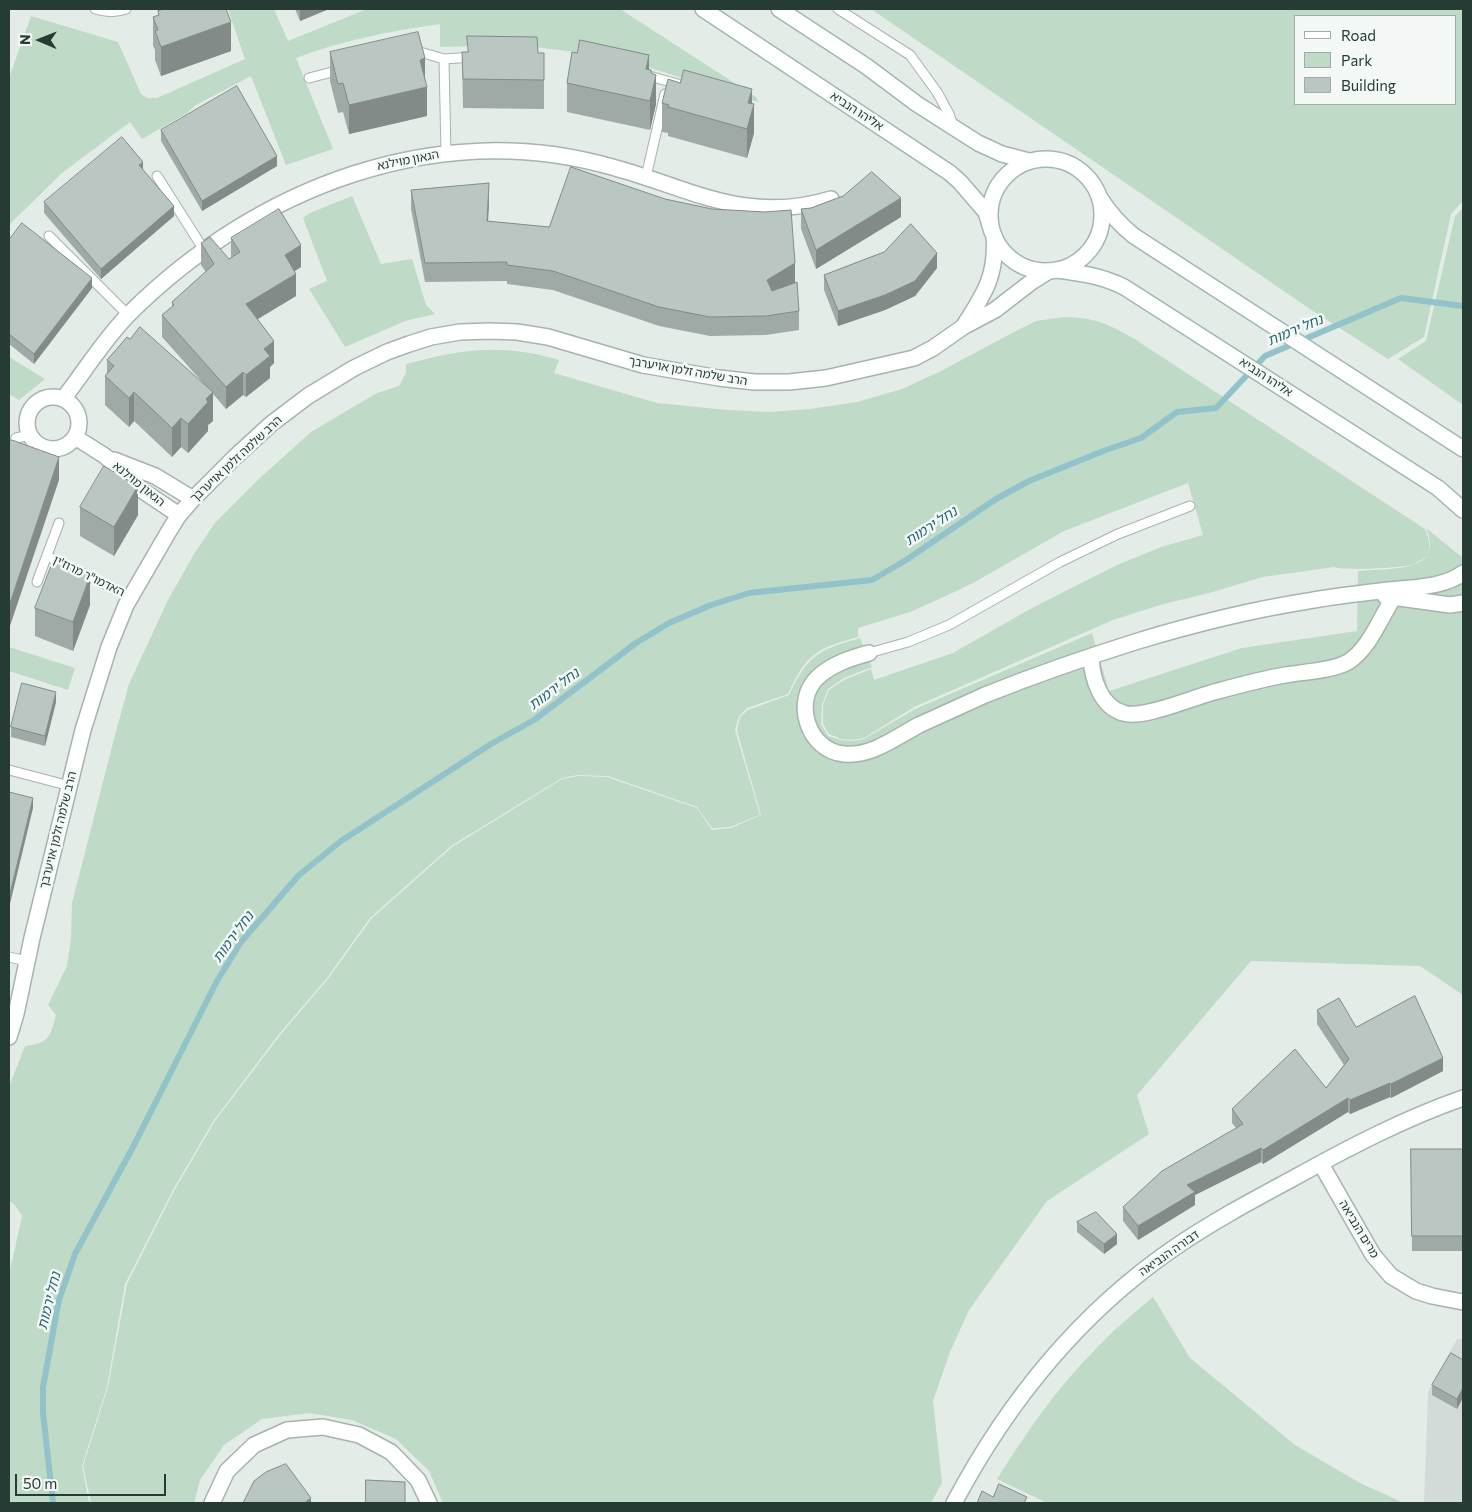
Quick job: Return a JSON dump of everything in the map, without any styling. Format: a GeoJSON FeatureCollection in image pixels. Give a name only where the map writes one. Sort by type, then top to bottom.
{"type":"FeatureCollection","features":[{"type":"Feature","properties":{"kind":"street","name":"אליהו הנביא"},"geometry":{"type":"LineString","coordinates":[[703,9],[950,173],[986,212],[993,234]]}},
{"type":"Feature","properties":{"kind":"street"},"geometry":{"type":"LineString","coordinates":[[779,9],[866,66],[917,104],[986,147],[1002,154],[1029,160],[1047,158],[1072,164],[1092,182],[1110,214],[1119,224],[1459,446]]}},
{"type":"Feature","properties":{"kind":"street","name":"הגאון מוילנא"},"geometry":{"type":"LineString","coordinates":[[63,399],[128,315],[163,283],[204,250],[219,239],[274,208],[324,184],[373,167],[405,159],[446,154],[507,151],[542,153],[611,166],[695,195],[747,206],[782,208],[815,204],[831,199]]}},
{"type":"Feature","properties":{"kind":"street"},"geometry":{"type":"LineString","coordinates":[[963,327],[989,283],[994,260],[990,214],[992,196],[1006,174],[1029,160]]}},
{"type":"Feature","properties":{"kind":"street"},"geometry":{"type":"LineString","coordinates":[[993,234],[1001,249],[1012,260],[1034,270],[1053,271],[1072,265],[1092,248],[1100,233],[1102,207],[1100,198]]}},
{"type":"Feature","properties":{"kind":"street","name":"אליהו הנביא"},"geometry":{"type":"LineString","coordinates":[[1053,271],[1091,274],[1124,286],[1438,488],[1463,510]]}},
{"type":"Feature","properties":{"kind":"street","name":"הרב שלמה זלמן אויערבך"},"geometry":{"type":"LineString","coordinates":[[9,1037],[83,730],[112,638],[131,597],[147,566],[179,515],[192,499],[271,424],[308,396],[378,356],[431,337],[460,332],[517,332],[548,337],[643,365],[719,378],[754,382],[790,382],[826,378],[914,358],[933,348],[963,327],[995,310],[1030,283],[1053,271]]}},
{"type":"Feature","properties":{"kind":"street"},"geometry":{"type":"LineString","coordinates":[[48,397],[63,399],[71,404],[78,416],[79,424],[75,437],[62,448],[49,449],[38,444],[30,434],[27,419],[34,405],[48,397]]}},
{"type":"Feature","properties":{"kind":"street"},"geometry":{"type":"LineString","coordinates":[[75,437],[105,456]]}},
{"type":"Feature","properties":{"kind":"street","name":"הגאון מוילנא"},"geometry":{"type":"LineString","coordinates":[[105,456],[155,476],[192,499]]}},
{"type":"Feature","properties":{"kind":"street","name":"הגאון מוילנא"},"geometry":{"type":"LineString","coordinates":[[105,456],[143,491],[179,515]]}},
{"type":"Feature","properties":{"kind":"street"},"geometry":{"type":"LineString","coordinates":[[869,654],[833,666],[817,678],[807,693],[804,710],[808,725],[815,739],[828,749],[844,754],[862,753],[997,690],[1144,639],[1220,619],[1280,606],[1444,583],[1463,573]]}},
{"type":"Feature","properties":{"kind":"street"},"geometry":{"type":"LineString","coordinates":[[1367,593],[1450,605],[1463,603]]}},
{"type":"Feature","properties":{"kind":"street"},"geometry":{"type":"LineString","coordinates":[[1091,657],[1094,679],[1108,704],[1122,713],[1142,714],[1232,687],[1338,666],[1347,662],[1362,649],[1394,597]]}},
{"type":"Feature","properties":{"kind":"street","name":"דבורה הנביאה"},"geometry":{"type":"LineString","coordinates":[[954,1503],[975,1464],[1018,1399],[1057,1351],[1109,1299],[1145,1269],[1200,1231],[1320,1164],[1407,1120],[1463,1098]]}},
{"type":"Feature","properties":{"kind":"street","name":"מרים הנביאה"},"geometry":{"type":"LineString","coordinates":[[1320,1164],[1373,1255],[1391,1276],[1416,1291],[1463,1302]]}},
{"type":"Feature","properties":{"kind":"street"},"geometry":{"type":"LineString","coordinates":[[212,1503],[227,1471],[254,1445],[287,1430],[323,1427],[359,1434],[392,1452],[418,1480],[429,1503]]}},
{"type":"Feature","properties":{"kind":"lane"},"geometry":{"type":"LineString","coordinates":[[95,9],[109,13],[126,9]]}},
{"type":"Feature","properties":{"kind":"lane"},"geometry":{"type":"LineString","coordinates":[[838,9],[910,55],[937,92],[954,128]]}},
{"type":"Feature","properties":{"kind":"lane"},"geometry":{"type":"LineString","coordinates":[[406,53],[420,52],[444,60],[483,56]]}},
{"type":"Feature","properties":{"kind":"lane"},"geometry":{"type":"LineString","coordinates":[[444,60],[446,154]]}},
{"type":"Feature","properties":{"kind":"lane"},"geometry":{"type":"LineString","coordinates":[[309,78],[345,68]]}},
{"type":"Feature","properties":{"kind":"lane"},"geometry":{"type":"LineString","coordinates":[[632,71],[686,87]]}},
{"type":"Feature","properties":{"kind":"lane"},"geometry":{"type":"LineString","coordinates":[[646,177],[667,81]]}},
{"type":"Feature","properties":{"kind":"lane"},"geometry":{"type":"LineString","coordinates":[[157,176],[204,250]]}},
{"type":"Feature","properties":{"kind":"lane"},"geometry":{"type":"LineString","coordinates":[[49,236],[128,315]]}},
{"type":"Feature","properties":{"kind":"lane"},"geometry":{"type":"LineString","coordinates":[[9,458],[16,438],[30,434]]}},
{"type":"Feature","properties":{"kind":"lane"},"geometry":{"type":"LineString","coordinates":[[869,654],[908,642],[949,625],[1073,555],[1118,534],[1190,506]]}},
{"type":"Feature","properties":{"kind":"lane"},"geometry":{"type":"LineString","coordinates":[[37,582],[59,523]]}},
{"type":"Feature","properties":{"kind":"lane","name":"האדמו\"ר מרוז'ין"},"geometry":{"type":"LineString","coordinates":[[47,556],[131,597]]}},
{"type":"Feature","properties":{"kind":"lane"},"geometry":{"type":"LineString","coordinates":[[9,770],[70,786]]}},
{"type":"Feature","properties":{"kind":"lane"},"geometry":{"type":"LineString","coordinates":[[9,957],[27,961]]}},
{"type":"Feature","properties":{"kind":"shaded area"},"geometry":{"type":"Polygon","coordinates":[[[1457,1339],[1463,1339],[1463,1503],[1424,1503],[1428,1392],[1457,1339]]]}},
{"type":"Feature","properties":{"kind":"green space"},"geometry":{"type":"Polygon","coordinates":[[[228,9],[274,9],[288,41],[367,9],[620,9],[756,97],[758,102],[635,63],[582,53],[519,45],[440,47],[440,24],[385,33],[349,41],[296,58],[333,149],[286,165],[251,76],[196,105],[187,113],[142,139],[130,122],[62,173],[9,225],[9,78],[31,16],[118,42],[141,94],[147,98],[157,98],[245,59],[228,9]]]}},
{"type":"Feature","properties":{"kind":"green space"},"geometry":{"type":"Polygon","coordinates":[[[871,9],[1463,9],[1463,201],[1451,214],[1424,337],[1388,359],[1310,309],[871,9]]]}},
{"type":"Feature","properties":{"kind":"green space"},"geometry":{"type":"Polygon","coordinates":[[[352,196],[381,264],[412,259],[426,305],[435,314],[405,321],[345,347],[309,289],[327,281],[303,218],[310,213],[352,196]]]}},
{"type":"Feature","properties":{"kind":"green space"},"geometry":{"type":"Polygon","coordinates":[[[1463,208],[1463,405],[1398,359],[1426,341],[1455,216],[1463,208]]]}},
{"type":"Feature","properties":{"kind":"green space"},"geometry":{"type":"Polygon","coordinates":[[[1064,317],[1100,322],[1133,338],[1425,529],[1429,545],[1427,555],[1414,564],[1399,567],[1361,569],[1334,567],[1263,577],[1160,605],[1113,620],[914,707],[864,738],[853,740],[841,739],[829,734],[823,724],[823,705],[829,690],[844,680],[871,669],[874,680],[953,653],[1032,608],[1117,565],[1161,547],[1203,535],[1188,483],[1064,531],[975,582],[910,612],[858,628],[858,637],[832,645],[814,655],[801,670],[788,694],[747,708],[739,716],[735,730],[760,815],[730,827],[712,828],[697,807],[608,776],[578,775],[562,778],[451,846],[370,918],[327,978],[280,1033],[214,1120],[174,1188],[125,1284],[107,1387],[82,1466],[89,1503],[9,1503],[9,1275],[22,1216],[15,1205],[9,1201],[9,1087],[25,1046],[44,1041],[50,1034],[54,1023],[56,1015],[48,1005],[67,966],[71,938],[72,903],[129,684],[168,600],[194,554],[215,523],[261,477],[311,432],[377,393],[399,386],[406,373],[406,364],[426,359],[482,350],[519,351],[559,360],[554,373],[657,403],[770,412],[810,409],[857,402],[902,389],[943,370],[1036,321],[1064,317]]]}},
{"type":"Feature","properties":{"kind":"green space"},"geometry":{"type":"Polygon","coordinates":[[[9,357],[45,379],[19,400],[9,394],[9,357]]]}},
{"type":"Feature","properties":{"kind":"green space"},"geometry":{"type":"Polygon","coordinates":[[[1426,528],[1463,558],[1463,995],[1420,966],[1251,961],[1137,1095],[1149,1134],[1047,1201],[969,1310],[950,1352],[933,1401],[942,1483],[931,1503],[443,1503],[429,1471],[396,1439],[352,1420],[309,1413],[262,1419],[224,1445],[200,1480],[194,1503],[91,1503],[83,1466],[108,1387],[127,1284],[175,1189],[215,1121],[281,1034],[328,979],[371,919],[452,847],[562,779],[578,776],[607,777],[697,808],[712,830],[731,828],[761,815],[737,731],[740,717],[748,710],[789,695],[802,671],[816,656],[834,646],[860,638],[872,667],[844,678],[828,689],[822,705],[821,724],[828,736],[841,740],[853,741],[864,739],[915,709],[1092,633],[1109,691],[1242,648],[1357,631],[1358,571],[1398,568],[1410,566],[1421,561],[1428,554],[1430,543],[1426,528]]]}},
{"type":"Feature","properties":{"kind":"green space"},"geometry":{"type":"Polygon","coordinates":[[[9,647],[75,668],[68,690],[9,671],[9,647]]]}},
{"type":"Feature","properties":{"kind":"green space"},"geometry":{"type":"Polygon","coordinates":[[[1153,1297],[1190,1358],[1295,1445],[1360,1483],[1404,1503],[1047,1503],[997,1479],[1030,1428],[1054,1396],[1108,1337],[1153,1297]]]}},
{"type":"Feature","properties":{"kind":"building"},"geometry":{"type":"Polygon","coordinates":[[[164,9],[226,9],[231,22],[161,47],[155,31],[158,30],[153,17],[159,15],[158,11],[164,9]]]}},
{"type":"Feature","properties":{"kind":"building"},"geometry":{"type":"Polygon","coordinates":[[[418,32],[425,58],[420,60],[427,87],[349,105],[343,83],[338,84],[330,52],[418,32]]]}},
{"type":"Feature","properties":{"kind":"building"},"geometry":{"type":"Polygon","coordinates":[[[467,36],[537,37],[538,53],[544,53],[544,80],[463,79],[462,52],[468,52],[467,36]]]}},
{"type":"Feature","properties":{"kind":"building"},"geometry":{"type":"Polygon","coordinates":[[[580,40],[649,55],[646,69],[651,70],[651,73],[656,75],[650,101],[567,83],[572,52],[577,53],[580,40]]]}},
{"type":"Feature","properties":{"kind":"building"},"geometry":{"type":"Polygon","coordinates":[[[684,70],[752,89],[748,103],[754,104],[747,129],[668,107],[669,105],[662,103],[668,79],[680,83],[684,70]]]}},
{"type":"Feature","properties":{"kind":"building"},"geometry":{"type":"Polygon","coordinates":[[[237,86],[277,156],[202,201],[161,130],[237,86]]]}},
{"type":"Feature","properties":{"kind":"building"},"geometry":{"type":"Polygon","coordinates":[[[122,137],[143,162],[139,165],[174,206],[101,269],[44,202],[122,137]]]}},
{"type":"Feature","properties":{"kind":"building"},"geometry":{"type":"Polygon","coordinates":[[[571,167],[665,199],[712,209],[765,212],[791,210],[795,263],[767,280],[772,291],[797,282],[799,311],[766,316],[710,317],[659,307],[553,271],[507,265],[507,262],[425,263],[411,190],[489,183],[487,221],[549,227],[571,167]]]}},
{"type":"Feature","properties":{"kind":"building"},"geometry":{"type":"Polygon","coordinates":[[[872,172],[901,198],[816,250],[801,209],[811,208],[843,196],[872,172]]]}},
{"type":"Feature","properties":{"kind":"building"},"geometry":{"type":"Polygon","coordinates":[[[279,209],[301,245],[285,255],[296,274],[246,304],[274,341],[264,349],[270,356],[246,375],[243,372],[226,387],[162,315],[174,305],[172,302],[214,264],[201,243],[210,237],[229,259],[240,252],[231,238],[279,209]]]}},
{"type":"Feature","properties":{"kind":"building"},"geometry":{"type":"Polygon","coordinates":[[[22,223],[92,278],[34,354],[9,334],[9,240],[22,223]]]}},
{"type":"Feature","properties":{"kind":"building"},"geometry":{"type":"Polygon","coordinates":[[[911,224],[937,253],[915,281],[885,295],[838,311],[824,275],[884,252],[911,224]]]}},
{"type":"Feature","properties":{"kind":"building"},"geometry":{"type":"Polygon","coordinates":[[[140,327],[213,392],[206,399],[208,402],[188,424],[181,418],[172,428],[134,392],[129,398],[105,376],[114,366],[107,360],[127,337],[130,339],[140,327]]]}},
{"type":"Feature","properties":{"kind":"building"},"geometry":{"type":"Polygon","coordinates":[[[12,440],[59,457],[9,606],[9,441],[12,440]]]}},
{"type":"Feature","properties":{"kind":"building"},"geometry":{"type":"Polygon","coordinates":[[[104,466],[138,486],[114,527],[80,507],[104,466]]]}},
{"type":"Feature","properties":{"kind":"building"},"geometry":{"type":"Polygon","coordinates":[[[53,562],[90,576],[73,622],[35,608],[53,562]]]}},
{"type":"Feature","properties":{"kind":"building"},"geometry":{"type":"Polygon","coordinates":[[[22,683],[56,692],[45,736],[11,727],[22,683]]]}},
{"type":"Feature","properties":{"kind":"building"},"geometry":{"type":"Polygon","coordinates":[[[9,792],[33,798],[9,898],[9,792]]]}},
{"type":"Feature","properties":{"kind":"building"},"geometry":{"type":"Polygon","coordinates":[[[1415,996],[1443,1058],[1391,1084],[1350,1100],[1348,1098],[1263,1150],[1261,1148],[1187,1185],[1195,1192],[1138,1226],[1123,1207],[1162,1171],[1243,1124],[1232,1109],[1295,1049],[1326,1088],[1349,1059],[1317,1010],[1339,998],[1356,1027],[1415,996]]]}},
{"type":"Feature","properties":{"kind":"building"},"geometry":{"type":"Polygon","coordinates":[[[1411,1149],[1463,1149],[1463,1236],[1412,1236],[1411,1149]]]}},
{"type":"Feature","properties":{"kind":"building"},"geometry":{"type":"Polygon","coordinates":[[[1096,1212],[1117,1234],[1104,1244],[1077,1222],[1096,1212]]]}},
{"type":"Feature","properties":{"kind":"building"},"geometry":{"type":"Polygon","coordinates":[[[1451,1353],[1463,1360],[1463,1388],[1457,1399],[1432,1385],[1451,1353]]]}},
{"type":"Feature","properties":{"kind":"building"},"geometry":{"type":"Polygon","coordinates":[[[286,1464],[311,1498],[304,1503],[243,1503],[254,1481],[266,1472],[286,1464]]]}},
{"type":"Feature","properties":{"kind":"building"},"geometry":{"type":"Polygon","coordinates":[[[366,1480],[405,1482],[405,1503],[366,1503],[366,1480]]]}},
{"type":"Feature","properties":{"kind":"building"},"geometry":{"type":"Polygon","coordinates":[[[999,1484],[1027,1497],[1024,1503],[977,1503],[982,1491],[993,1497],[999,1484]]]}},
{"type":"Feature","properties":{"kind":"waterway","name":"נחל ירמות"},"geometry":{"type":"LineString","coordinates":[[53,1503],[43,1413],[43,1387],[59,1300],[75,1254],[133,1147],[217,981],[241,942],[299,875],[341,841],[491,744],[534,720],[636,643],[669,623],[711,605],[749,593],[872,580],[906,560],[996,499],[1029,481],[1141,438],[1177,412],[1216,408],[1265,356],[1401,298],[1463,306]]}}]}
